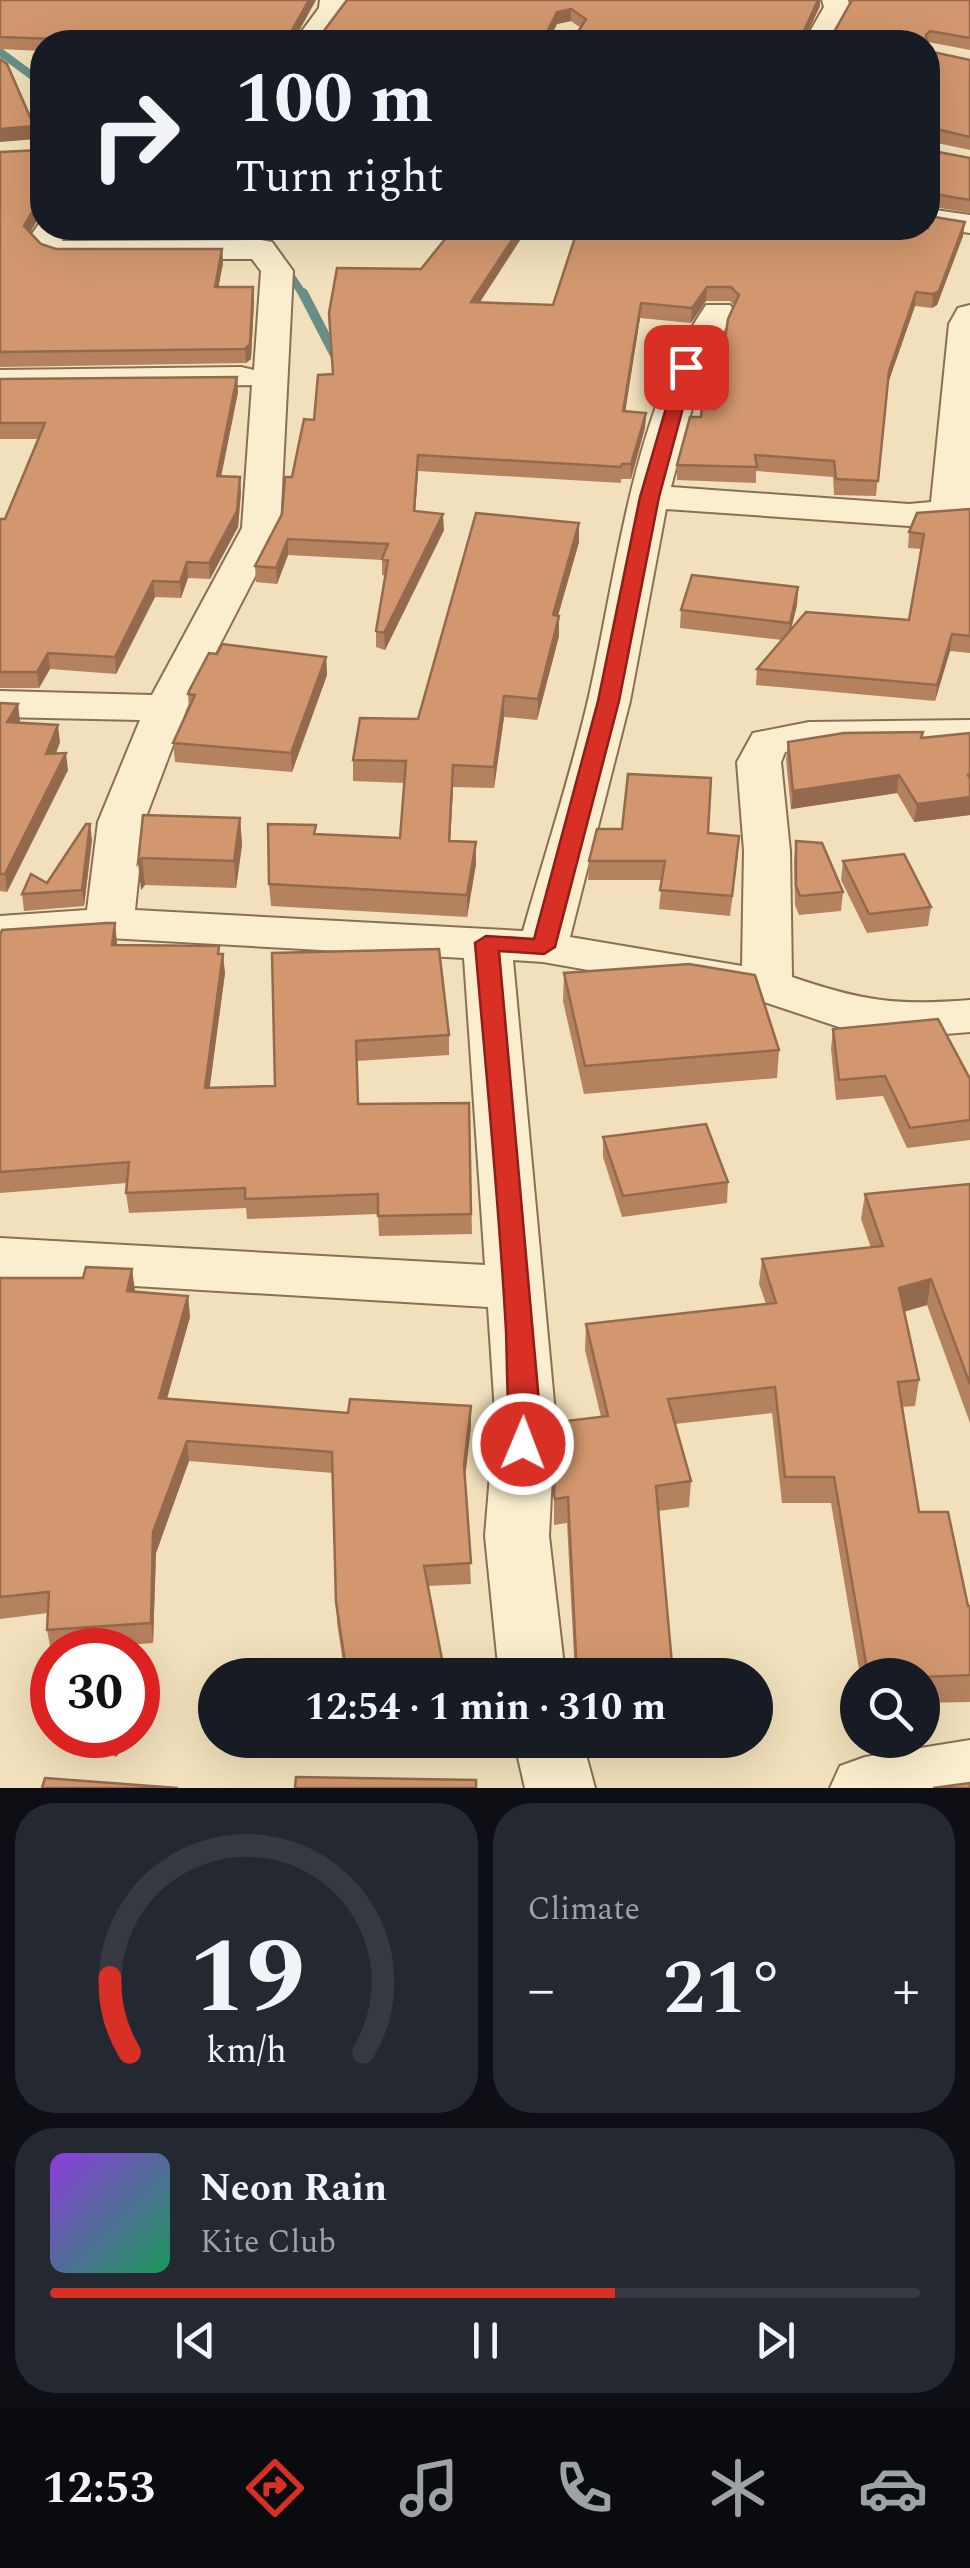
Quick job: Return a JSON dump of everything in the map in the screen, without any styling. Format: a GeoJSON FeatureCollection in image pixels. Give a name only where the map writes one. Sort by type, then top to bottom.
{"type":"FeatureCollection","features":[{"type":"Feature","properties":{"kind":"street"},"geometry":{"type":"LineString","coordinates":[[316,30],[332,9],[333,0]]}},
{"type":"Feature","properties":{"kind":"street"},"geometry":{"type":"LineString","coordinates":[[828,30],[837,6],[835,0]]}},
{"type":"Feature","properties":{"kind":"street"},"geometry":{"type":"LineString","coordinates":[[940,220],[970,224]]}},
{"type":"Feature","properties":{"kind":"street"},"geometry":{"type":"LineString","coordinates":[[46,240],[48,246],[58,250],[264,250],[277,271],[262,528],[166,708],[122,822],[109,923]]}},
{"type":"Feature","properties":{"kind":"street"},"geometry":{"type":"LineString","coordinates":[[544,947],[608,701],[650,497],[686,367],[718,312]]}},
{"type":"Feature","properties":{"kind":"street"},"geometry":{"type":"LineString","coordinates":[[650,497],[909,515],[959,511],[966,324],[970,315]]}},
{"type":"Feature","properties":{"kind":"street"},"geometry":{"type":"LineString","coordinates":[[0,380],[270,377]]}},
{"type":"Feature","properties":{"kind":"street"},"geometry":{"type":"LineString","coordinates":[[0,704],[166,708]]}},
{"type":"Feature","properties":{"kind":"street"},"geometry":{"type":"LineString","coordinates":[[767,986],[767,851],[759,762],[762,749],[768,742],[809,735],[970,733]]}},
{"type":"Feature","properties":{"kind":"street"},"geometry":{"type":"LineString","coordinates":[[0,931],[109,923],[544,947],[767,986],[851,1015],[920,1020],[970,1016]]}},
{"type":"Feature","properties":{"kind":"street"},"geometry":{"type":"LineString","coordinates":[[486,943],[525,1413],[517,1536],[530,1658]]}},
{"type":"Feature","properties":{"kind":"street"},"geometry":{"type":"LineString","coordinates":[[0,1258],[517,1288]]}},
{"type":"Feature","properties":{"kind":"street"},"geometry":{"type":"LineString","coordinates":[[552,1758],[560,1788]]}},
{"type":"Feature","properties":{"kind":"street"},"geometry":{"type":"LineString","coordinates":[[865,1788],[970,1770]]}},
{"type":"Feature","properties":{"kind":"building"},"geometry":{"type":"Polygon","coordinates":[[[0,0],[309,0],[292,30],[30,30],[30,38],[0,37],[0,0]]]}},
{"type":"Feature","properties":{"kind":"building"},"geometry":{"type":"Polygon","coordinates":[[[347,0],[818,0],[804,30],[579,30],[586,19],[571,9],[557,12],[548,30],[324,30],[347,0]]]}},
{"type":"Feature","properties":{"kind":"building"},"geometry":{"type":"Polygon","coordinates":[[[852,0],[970,0],[970,38],[940,30],[835,30],[852,0]]]}},
{"type":"Feature","properties":{"kind":"building"},"geometry":{"type":"Polygon","coordinates":[[[940,54],[970,60],[970,137],[940,130],[940,54]]]}},
{"type":"Feature","properties":{"kind":"building"},"geometry":{"type":"Polygon","coordinates":[[[0,59],[7,64],[30,117],[30,126],[0,129],[0,59]]]}},
{"type":"Feature","properties":{"kind":"building"},"geometry":{"type":"Polygon","coordinates":[[[30,151],[30,216],[24,226],[30,232],[30,240],[56,249],[222,249],[215,287],[253,287],[250,344],[245,349],[0,352],[0,152],[30,151]]]}},
{"type":"Feature","properties":{"kind":"building"},"geometry":{"type":"Polygon","coordinates":[[[940,152],[970,158],[970,200],[940,195],[940,152]]]}},
{"type":"Feature","properties":{"kind":"building"},"geometry":{"type":"Polygon","coordinates":[[[940,218],[965,222],[939,291],[916,292],[889,371],[878,481],[836,479],[834,461],[755,455],[757,467],[677,465],[690,417],[701,417],[702,408],[715,409],[728,319],[739,295],[731,287],[707,287],[692,308],[641,303],[623,411],[646,413],[631,464],[621,467],[418,455],[414,511],[443,514],[384,633],[376,631],[388,560],[382,559],[388,544],[288,539],[276,568],[255,566],[282,514],[285,477],[292,477],[304,419],[314,420],[318,375],[333,374],[329,313],[337,268],[421,269],[444,240],[512,240],[471,302],[553,305],[574,240],[940,240],[940,218]]]}},
{"type":"Feature","properties":{"kind":"building"},"geometry":{"type":"Polygon","coordinates":[[[237,377],[217,476],[240,477],[237,511],[209,563],[187,562],[180,582],[153,581],[115,657],[48,653],[37,672],[0,672],[0,519],[5,519],[45,423],[0,423],[0,379],[237,377]]]}},
{"type":"Feature","properties":{"kind":"building"},"geometry":{"type":"Polygon","coordinates":[[[970,509],[970,636],[952,634],[937,685],[757,669],[806,612],[909,620],[924,534],[909,532],[917,513],[970,509]]]}},
{"type":"Feature","properties":{"kind":"building"},"geometry":{"type":"Polygon","coordinates":[[[476,513],[579,523],[553,615],[559,616],[538,699],[504,696],[494,767],[453,765],[449,841],[476,842],[467,895],[269,884],[268,824],[316,825],[314,834],[400,838],[406,761],[353,760],[360,718],[418,719],[476,513]]]}},
{"type":"Feature","properties":{"kind":"building"},"geometry":{"type":"Polygon","coordinates":[[[692,575],[798,587],[790,623],[681,610],[692,575]]]}},
{"type":"Feature","properties":{"kind":"building"},"geometry":{"type":"Polygon","coordinates":[[[222,644],[326,657],[291,753],[173,743],[195,695],[188,694],[189,691],[209,653],[217,654],[222,644]]]}},
{"type":"Feature","properties":{"kind":"building"},"geometry":{"type":"Polygon","coordinates":[[[0,703],[18,704],[7,722],[58,725],[46,754],[66,753],[5,874],[0,874],[0,703]]]}},
{"type":"Feature","properties":{"kind":"building"},"geometry":{"type":"Polygon","coordinates":[[[923,732],[921,738],[970,733],[970,797],[917,804],[899,775],[793,791],[788,742],[844,733],[923,732]]]}},
{"type":"Feature","properties":{"kind":"building"},"geometry":{"type":"Polygon","coordinates":[[[628,774],[711,778],[708,833],[739,836],[732,896],[660,890],[665,861],[589,861],[597,829],[622,829],[628,774]]]}},
{"type":"Feature","properties":{"kind":"building"},"geometry":{"type":"Polygon","coordinates":[[[143,815],[240,818],[234,861],[142,858],[138,863],[143,815]]]}},
{"type":"Feature","properties":{"kind":"building"},"geometry":{"type":"Polygon","coordinates":[[[86,824],[90,824],[82,890],[22,894],[31,874],[47,883],[86,824]]]}},
{"type":"Feature","properties":{"kind":"building"},"geometry":{"type":"Polygon","coordinates":[[[796,841],[822,843],[843,892],[800,896],[796,886],[796,841]]]}},
{"type":"Feature","properties":{"kind":"building"},"geometry":{"type":"Polygon","coordinates":[[[904,854],[931,907],[869,914],[843,861],[904,854]]]}},
{"type":"Feature","properties":{"kind":"building"},"geometry":{"type":"Polygon","coordinates":[[[115,923],[112,945],[219,946],[218,954],[223,954],[205,1088],[275,1086],[272,953],[439,949],[449,1035],[356,1041],[358,1104],[469,1103],[471,1214],[378,1216],[378,1194],[245,1199],[245,1188],[126,1193],[129,1162],[0,1172],[2,930],[115,923]]]}},
{"type":"Feature","properties":{"kind":"building"},"geometry":{"type":"Polygon","coordinates":[[[689,964],[755,975],[779,1050],[585,1066],[564,973],[689,964]]]}},
{"type":"Feature","properties":{"kind":"building"},"geometry":{"type":"Polygon","coordinates":[[[938,1019],[970,1079],[970,1120],[910,1128],[885,1076],[839,1080],[833,1029],[938,1019]]]}},
{"type":"Feature","properties":{"kind":"building"},"geometry":{"type":"Polygon","coordinates":[[[706,1124],[728,1182],[623,1196],[603,1137],[706,1124]]]}},
{"type":"Feature","properties":{"kind":"building"},"geometry":{"type":"Polygon","coordinates":[[[970,1184],[970,1384],[931,1279],[899,1288],[919,1380],[898,1382],[919,1512],[948,1512],[970,1606],[970,1675],[940,1676],[940,1658],[865,1658],[834,1477],[785,1477],[775,1387],[668,1399],[691,1481],[656,1486],[671,1658],[576,1658],[568,1497],[555,1499],[554,1495],[558,1422],[608,1416],[586,1324],[776,1303],[762,1259],[883,1246],[865,1194],[970,1184]]]}},
{"type":"Feature","properties":{"kind":"building"},"geometry":{"type":"Polygon","coordinates":[[[86,1267],[132,1269],[127,1291],[188,1296],[159,1398],[348,1413],[350,1399],[471,1406],[464,1465],[471,1563],[424,1566],[442,1658],[344,1658],[336,1602],[332,1452],[187,1441],[153,1532],[151,1623],[47,1628],[49,1592],[0,1597],[0,1278],[83,1278],[86,1267]]]}},
{"type":"Feature","properties":{"kind":"building"},"geometry":{"type":"Polygon","coordinates":[[[296,1777],[476,1780],[476,1788],[295,1788],[296,1777]]]}},
{"type":"Feature","properties":{"kind":"building"},"geometry":{"type":"Polygon","coordinates":[[[45,1778],[178,1788],[42,1788],[45,1778]]]}},
{"type":"Feature","properties":{"kind":"building"},"geometry":{"type":"Polygon","coordinates":[[[970,1783],[970,1788],[933,1788],[970,1783]]]}},
{"type":"Feature","properties":{"kind":"waterway"},"geometry":{"type":"LineString","coordinates":[[0,52],[30,74]]}},
{"type":"Feature","properties":{"kind":"waterway"},"geometry":{"type":"LineString","coordinates":[[267,240],[304,296]]}},
{"type":"Feature","properties":{"kind":"waterway"},"geometry":{"type":"LineString","coordinates":[[303,293],[335,355]]}},
{"type":"Feature","properties":{"kind":"route"},"geometry":{"type":"LineString","coordinates":[[523,1444],[525,1413],[517,1288],[486,943],[544,947],[608,701],[650,497],[686,367]]}}]}
